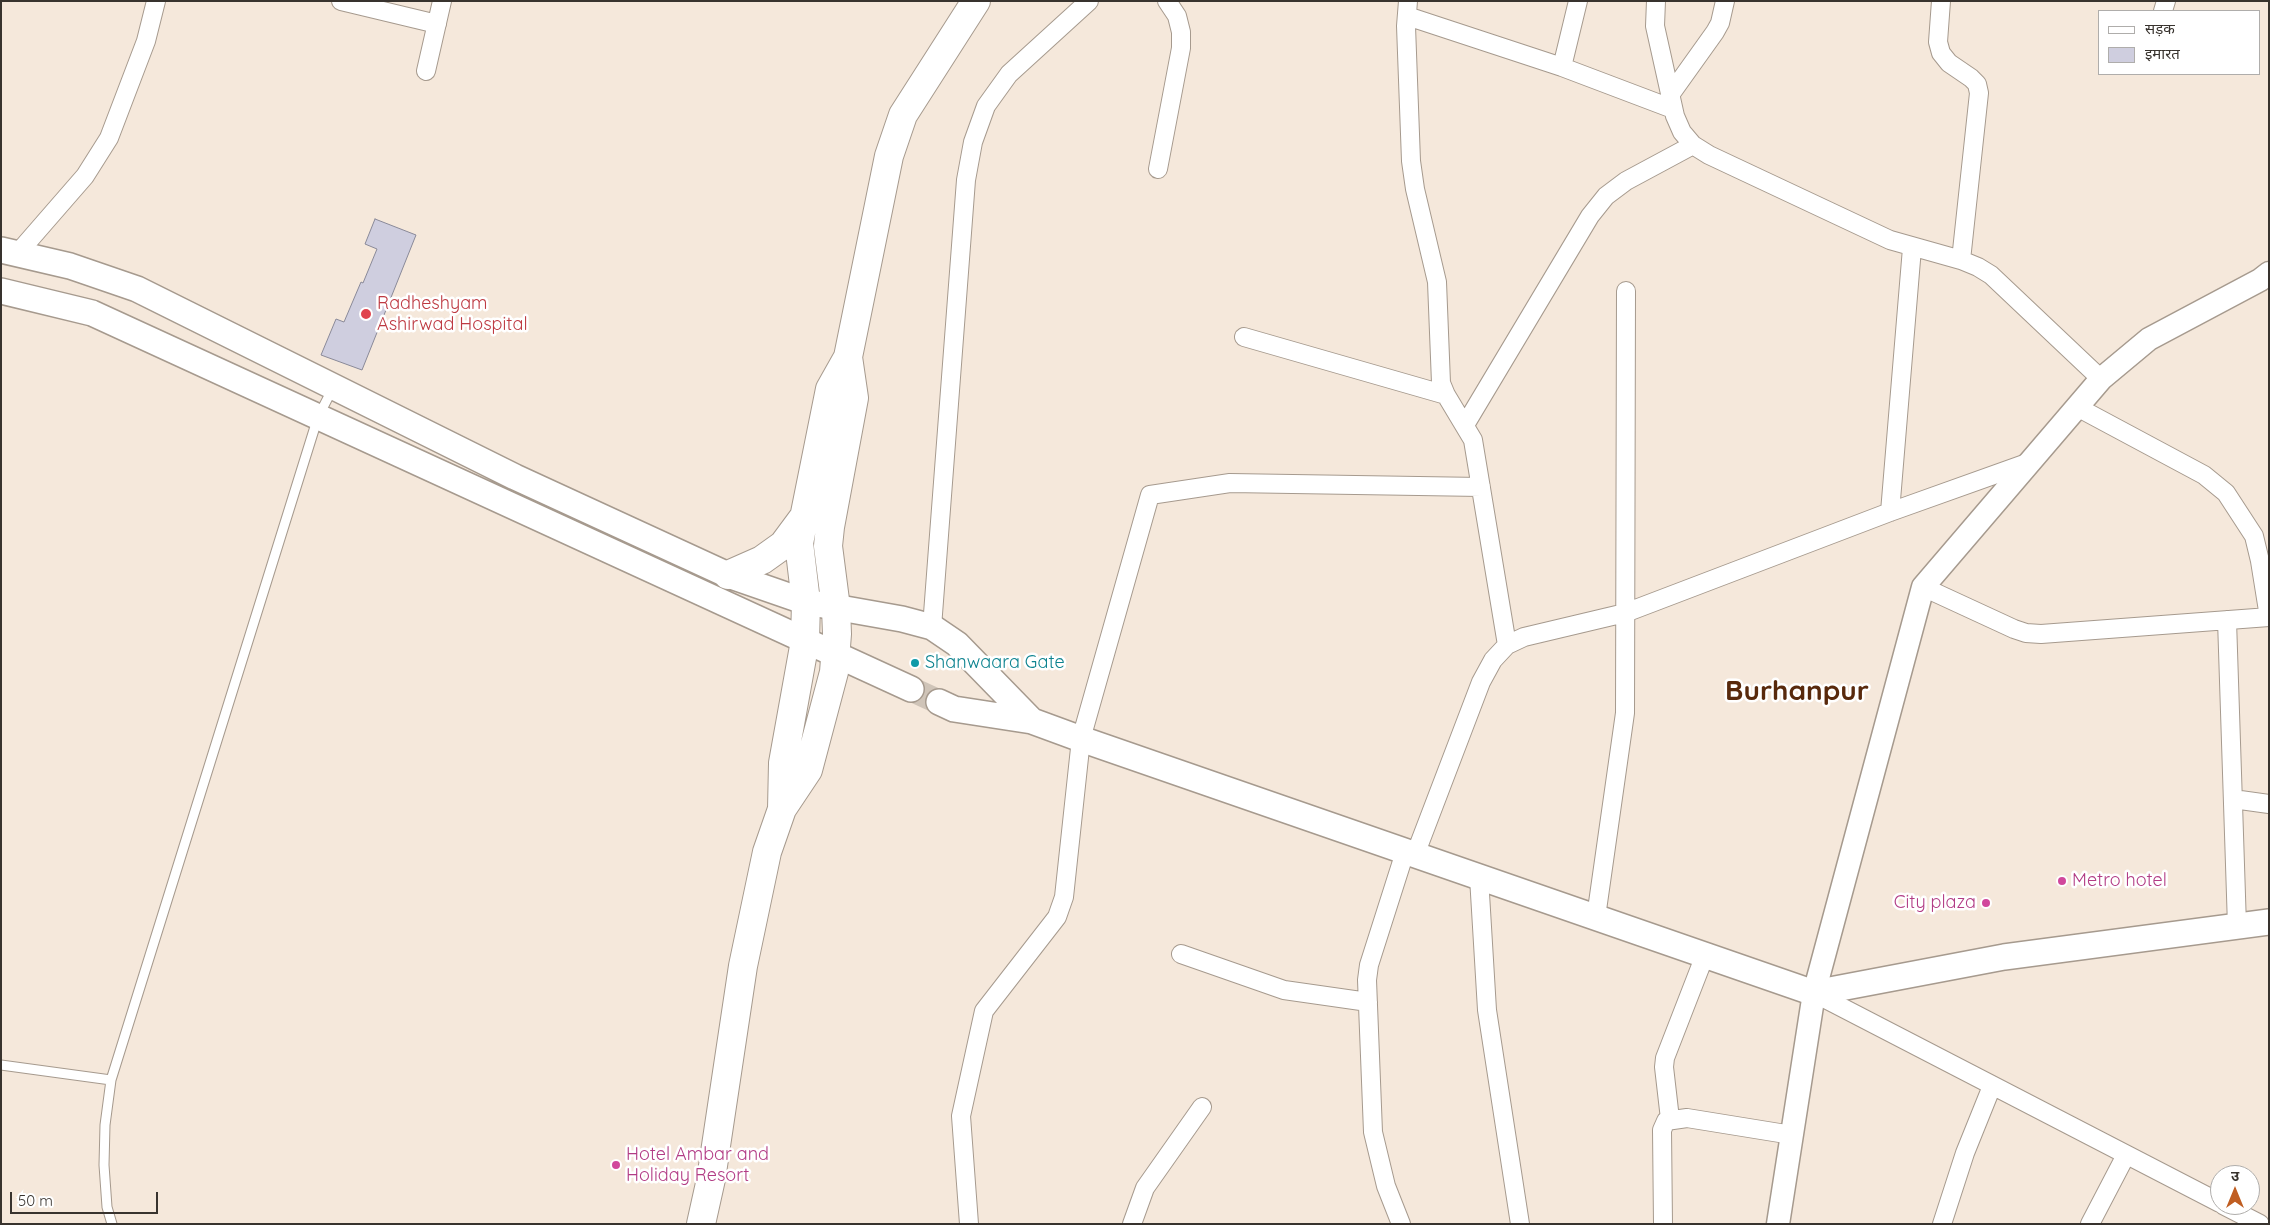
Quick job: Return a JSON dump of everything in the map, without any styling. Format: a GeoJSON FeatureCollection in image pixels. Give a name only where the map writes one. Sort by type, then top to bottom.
{"type":"FeatureCollection","features":[{"type":"Feature","properties":{"kind":"highway"},"geometry":{"type":"LineString","coordinates":[[782,809],[783,764],[805,641],[806,602],[799,543],[830,389],[848,357],[889,156],[903,115],[976,1]]}},
{"type":"Feature","properties":{"kind":"highway"},"geometry":{"type":"LineString","coordinates":[[701,1224],[711,1179],[743,966],[767,852],[782,809],[808,770],[834,672],[836,608],[828,546],[854,398],[848,357]]}},
{"type":"Feature","properties":{"kind":"highway"},"geometry":{"type":"LineString","coordinates":[[728,575],[762,560],[783,545],[805,515]]}},
{"type":"Feature","properties":{"kind":"main road"},"geometry":{"type":"LineString","coordinates":[[10,251],[94,273],[137,289],[515,477],[728,575],[806,602],[902,618],[932,627],[957,644],[1032,721]]}},
{"type":"Feature","properties":{"kind":"main road"},"geometry":{"type":"LineString","coordinates":[[1,291],[92,313],[911,689]]}},
{"type":"Feature","properties":{"kind":"main road"},"geometry":{"type":"LineString","coordinates":[[939,702],[954,709],[1032,721],[1814,993],[2004,957],[2269,922]]}},
{"type":"Feature","properties":{"kind":"street"},"geometry":{"type":"LineString","coordinates":[[10,251],[85,176],[110,138],[146,41],[156,1]]}},
{"type":"Feature","properties":{"kind":"street"},"geometry":{"type":"LineString","coordinates":[[341,1],[437,24]]}},
{"type":"Feature","properties":{"kind":"street"},"geometry":{"type":"LineString","coordinates":[[426,71],[442,1]]}},
{"type":"Feature","properties":{"kind":"street"},"geometry":{"type":"LineString","coordinates":[[932,627],[966,180],[973,142],[986,106],[1009,74],[1089,1]]}},
{"type":"Feature","properties":{"kind":"street"},"geometry":{"type":"LineString","coordinates":[[1158,169],[1181,48],[1181,32],[1177,16],[1167,1]]}},
{"type":"Feature","properties":{"kind":"street"},"geometry":{"type":"LineString","coordinates":[[1562,68],[1578,1]]}},
{"type":"Feature","properties":{"kind":"street"},"geometry":{"type":"LineString","coordinates":[[1656,1],[1655,26],[1672,102],[1682,132],[1693,145],[1727,164],[1890,240],[1912,248],[1961,260],[1991,275],[2101,380]]}},
{"type":"Feature","properties":{"kind":"street"},"geometry":{"type":"LineString","coordinates":[[1672,102],[1715,32],[1720,22],[1724,1]]}},
{"type":"Feature","properties":{"kind":"street"},"geometry":{"type":"LineString","coordinates":[[1941,1],[1938,42],[1941,53],[1949,63],[1971,78],[1979,92],[1961,260]]}},
{"type":"Feature","properties":{"kind":"street"},"geometry":{"type":"LineString","coordinates":[[1507,645],[1473,440],[1446,395],[1441,383],[1437,282],[1415,189],[1411,161],[1408,9],[1562,68],[1672,102]]}},
{"type":"Feature","properties":{"kind":"street"},"geometry":{"type":"LineString","coordinates":[[1465,425],[1590,216],[1606,196],[1626,181],[1693,145]]}},
{"type":"Feature","properties":{"kind":"street"},"geometry":{"type":"LineString","coordinates":[[1890,512],[1912,248]]}},
{"type":"Feature","properties":{"kind":"street"},"geometry":{"type":"LineString","coordinates":[[1778,1224],[1814,993],[1923,587],[2101,380],[2149,339],[2260,280],[2269,273]]}},
{"type":"Feature","properties":{"kind":"street"},"geometry":{"type":"LineString","coordinates":[[1596,918],[1624,728],[1626,291]]}},
{"type":"Feature","properties":{"kind":"street"},"geometry":{"type":"LineString","coordinates":[[1244,337],[1446,395]]}},
{"type":"Feature","properties":{"kind":"street"},"geometry":{"type":"LineString","coordinates":[[1923,587],[2026,633],[2041,634],[2269,617],[2260,560],[2254,536],[2226,493],[2204,475],[2077,407]]}},
{"type":"Feature","properties":{"kind":"street"},"geometry":{"type":"LineString","coordinates":[[1401,1224],[1386,1186],[1373,1132],[1368,1002],[1369,965],[1410,853],[1481,682],[1493,660],[1507,645],[1524,637],[1625,613],[1890,512],[2030,462]]}},
{"type":"Feature","properties":{"kind":"street"},"geometry":{"type":"LineString","coordinates":[[969,1224],[962,1116],[984,1011],[1057,917],[1064,897],[1080,739],[1150,495],[1230,483],[1481,487]]}},
{"type":"Feature","properties":{"kind":"street"},"geometry":{"type":"LineString","coordinates":[[2227,620],[2237,926]]}},
{"type":"Feature","properties":{"kind":"street"},"geometry":{"type":"LineString","coordinates":[[2232,799],[2269,804]]}},
{"type":"Feature","properties":{"kind":"street"},"geometry":{"type":"LineString","coordinates":[[1479,877],[1487,1010],[1520,1224]]}},
{"type":"Feature","properties":{"kind":"street"},"geometry":{"type":"LineString","coordinates":[[1181,954],[1284,990],[1368,1002]]}},
{"type":"Feature","properties":{"kind":"street"},"geometry":{"type":"LineString","coordinates":[[1670,1119],[1664,1067],[1665,1058],[1705,955]]}},
{"type":"Feature","properties":{"kind":"street"},"geometry":{"type":"LineString","coordinates":[[1814,993],[2210,1198]]}},
{"type":"Feature","properties":{"kind":"street"},"geometry":{"type":"LineString","coordinates":[[1942,1224],[1965,1153],[1992,1086]]}},
{"type":"Feature","properties":{"kind":"street"},"geometry":{"type":"LineString","coordinates":[[1132,1224],[1145,1188],[1202,1107]]}},
{"type":"Feature","properties":{"kind":"street"},"geometry":{"type":"LineString","coordinates":[[1663,1224],[1662,1130],[1666,1121],[1687,1118],[1792,1135]]}},
{"type":"Feature","properties":{"kind":"street"},"geometry":{"type":"LineString","coordinates":[[2090,1224],[2126,1155]]}},
{"type":"Feature","properties":{"kind":"street"},"geometry":{"type":"LineString","coordinates":[[2242,1215],[2260,1224]]}},
{"type":"Feature","properties":{"kind":"lane"},"geometry":{"type":"LineString","coordinates":[[112,1224],[107,1207],[104,1165],[104,1125],[111,1080],[318,417],[334,387]]}},
{"type":"Feature","properties":{"kind":"lane"},"geometry":{"type":"LineString","coordinates":[[1,1065],[111,1080]]}},
{"type":"Feature","properties":{"kind":"building"},"geometry":{"type":"Polygon","coordinates":[[[375,219],[416,235],[362,370],[321,355],[336,319],[344,322],[377,249],[365,244],[375,219]]]}},
{"type":"Feature","properties":{"kind":"tunnel"},"geometry":{"type":"LineString","coordinates":[[911,689],[939,702]]}},
{"type":"Feature","properties":{"kind":"place","name":"Radheshyam Ashirwad Hospital"},"geometry":{"type":"Point","coordinates":[366,314]}},
{"type":"Feature","properties":{"kind":"place","name":"Shanwaara Gate"},"geometry":{"type":"Point","coordinates":[915,663]}},
{"type":"Feature","properties":{"kind":"place","name":"Metro hotel"},"geometry":{"type":"Point","coordinates":[2062,881]}},
{"type":"Feature","properties":{"kind":"place","name":"City plaza"},"geometry":{"type":"Point","coordinates":[1986,903]}},
{"type":"Feature","properties":{"kind":"place","name":"Hotel Ambar and Holiday Resort"},"geometry":{"type":"Point","coordinates":[616,1165]}},
{"type":"Feature","properties":{"kind":"district","name":"Burhanpur"},"geometry":{"type":"Point","coordinates":[1797,692]}}]}
